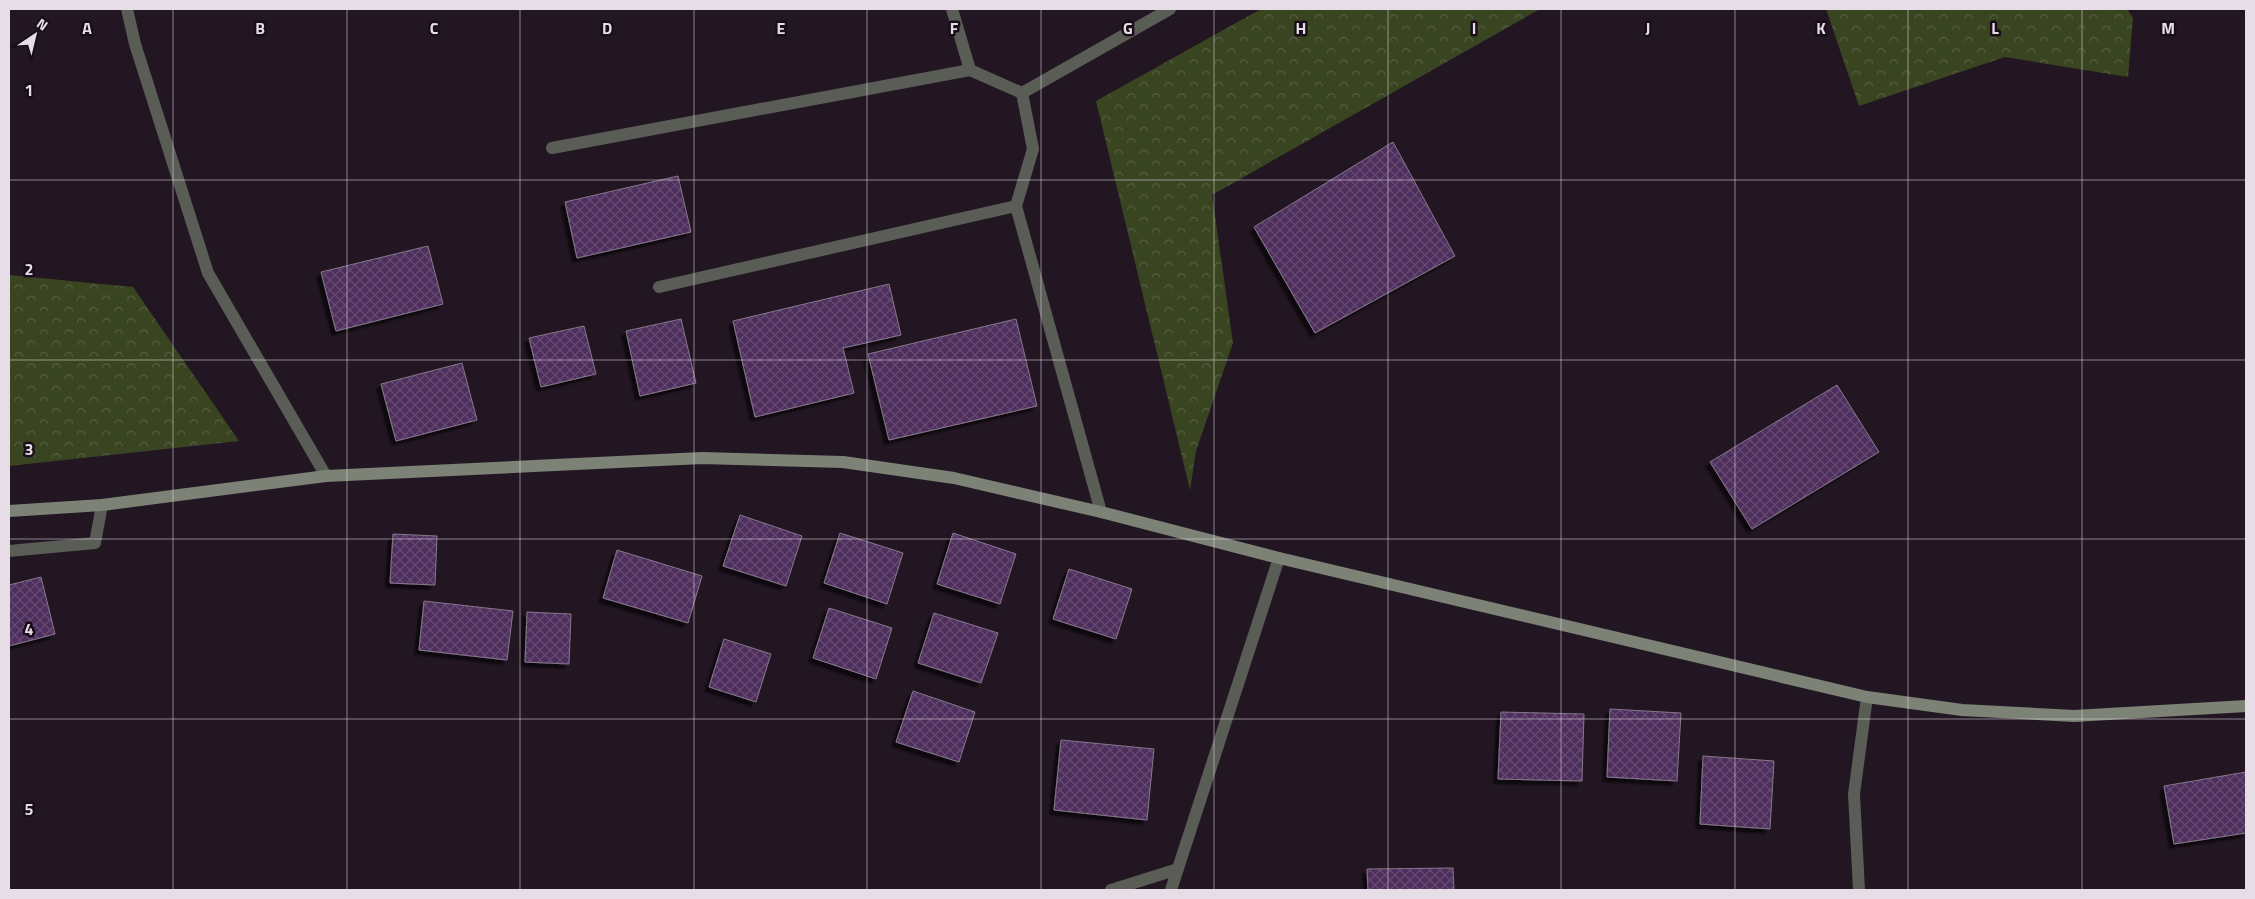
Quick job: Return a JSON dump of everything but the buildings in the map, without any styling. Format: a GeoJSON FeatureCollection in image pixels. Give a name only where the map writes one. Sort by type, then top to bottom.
{"type":"FeatureCollection","features":[{"type":"Feature","properties":{"kind":"street"},"geometry":{"type":"LineString","coordinates":[[127,9],[135,44],[208,273],[326,476]]}},
{"type":"Feature","properties":{"kind":"street"},"geometry":{"type":"LineString","coordinates":[[952,9],[970,70]]}},
{"type":"Feature","properties":{"kind":"street"},"geometry":{"type":"LineString","coordinates":[[1022,93],[1170,9]]}},
{"type":"Feature","properties":{"kind":"street"},"geometry":{"type":"LineString","coordinates":[[552,148],[970,70],[1022,93]]}},
{"type":"Feature","properties":{"kind":"street"},"geometry":{"type":"LineString","coordinates":[[1022,93],[1033,149],[1016,206],[1101,512]]}},
{"type":"Feature","properties":{"kind":"street"},"geometry":{"type":"LineString","coordinates":[[659,287],[1016,206]]}},
{"type":"Feature","properties":{"kind":"street"},"geometry":{"type":"LineString","coordinates":[[9,511],[102,505],[326,476],[702,458],[843,462],[954,478],[1101,512],[1279,558],[1867,697],[1962,710],[2074,716],[2246,706]]}},
{"type":"Feature","properties":{"kind":"street"},"geometry":{"type":"LineString","coordinates":[[9,551],[95,543],[102,505]]}},
{"type":"Feature","properties":{"kind":"street"},"geometry":{"type":"LineString","coordinates":[[1171,890],[1279,558]]}},
{"type":"Feature","properties":{"kind":"street"},"geometry":{"type":"LineString","coordinates":[[1859,890],[1854,794],[1867,697]]}},
{"type":"Feature","properties":{"kind":"street"},"geometry":{"type":"LineString","coordinates":[[1111,890],[1178,869]]}},
{"type":"Feature","properties":{"kind":"green space"},"geometry":{"type":"Polygon","coordinates":[[[1261,9],[1540,9],[1212,195],[1233,343],[1196,451],[1190,490],[1096,101],[1261,9]]]}},
{"type":"Feature","properties":{"kind":"green space"},"geometry":{"type":"Polygon","coordinates":[[[1826,9],[2127,9],[2133,18],[2128,77],[2005,57],[1859,106],[1826,9]]]}},
{"type":"Feature","properties":{"kind":"green space"},"geometry":{"type":"Polygon","coordinates":[[[9,275],[133,287],[239,441],[9,466],[9,275]]]}}]}
